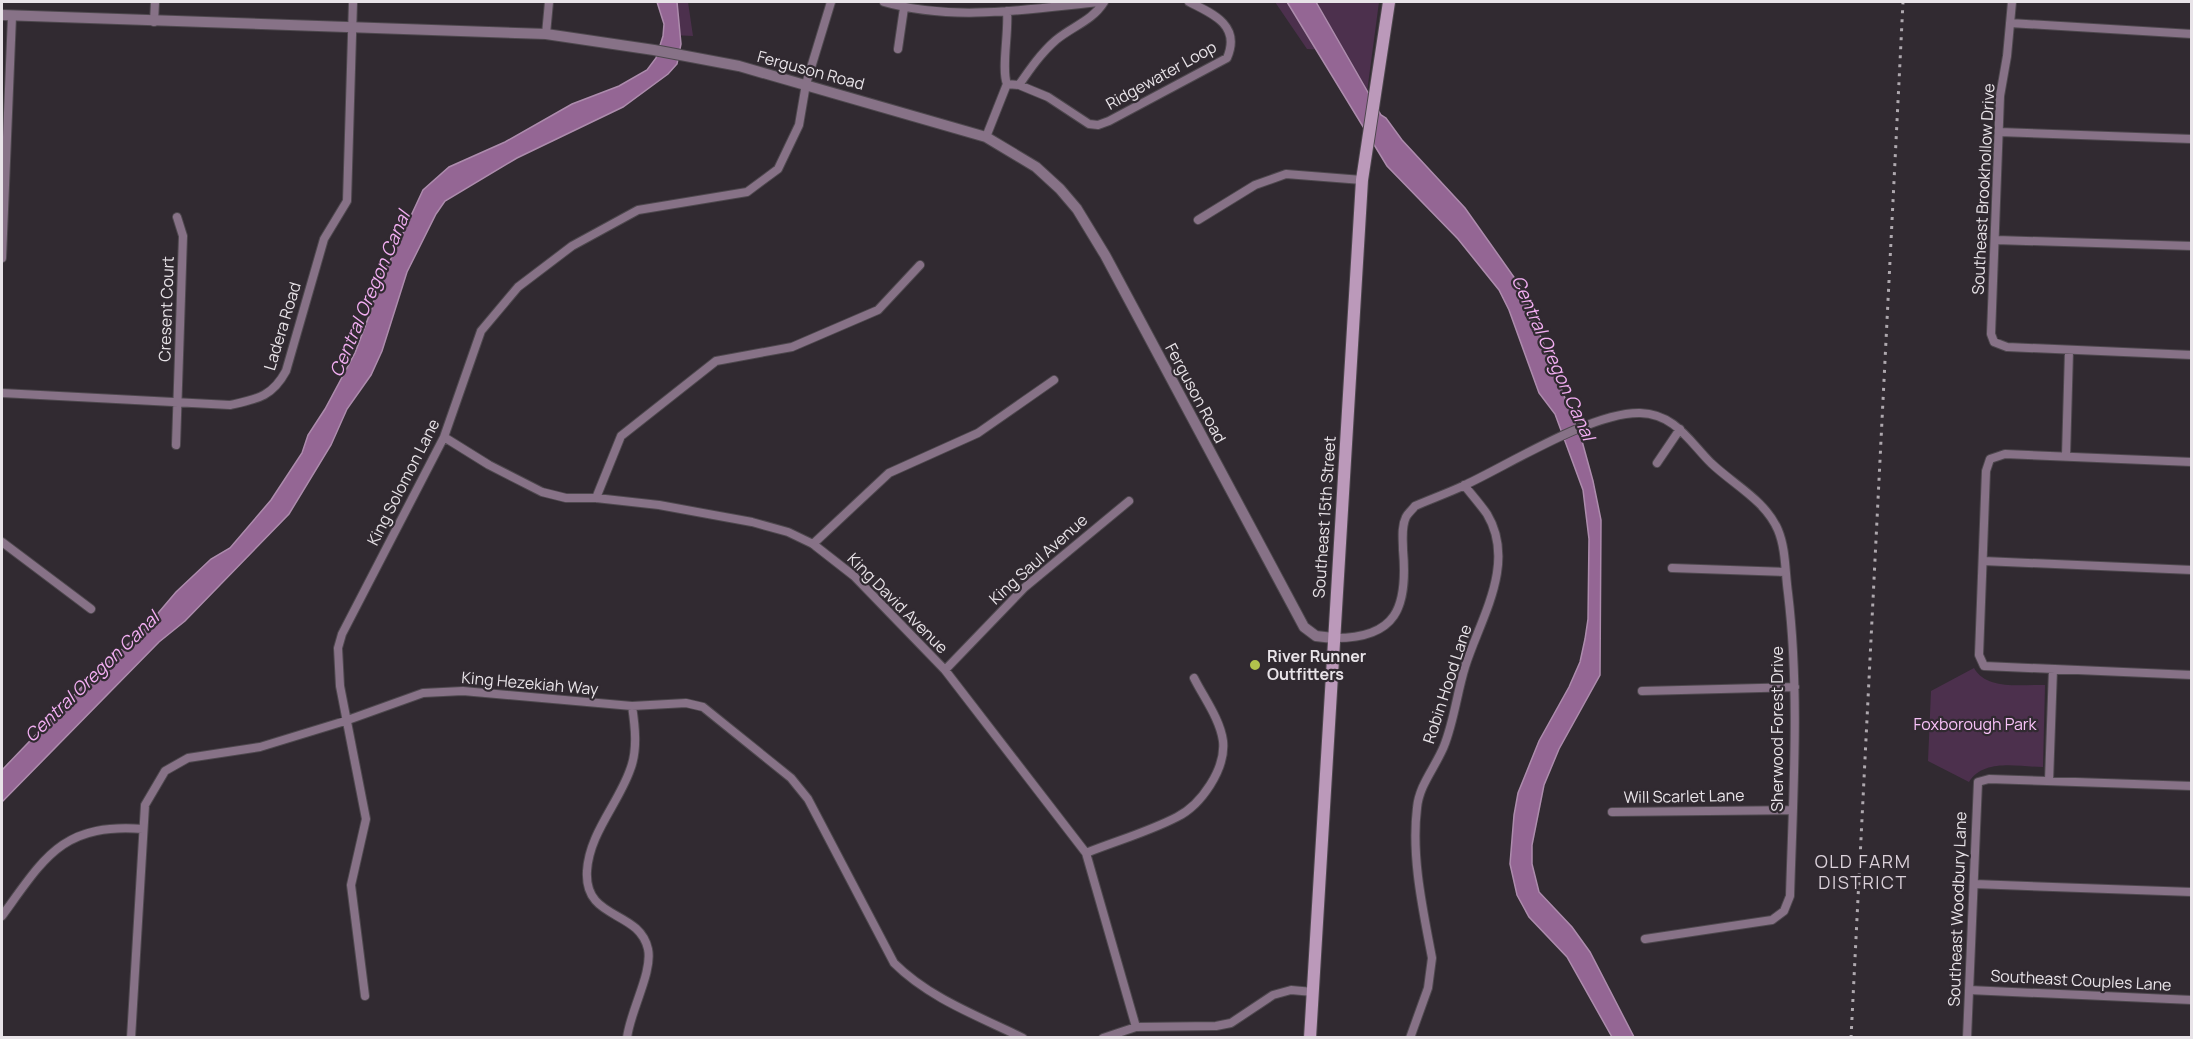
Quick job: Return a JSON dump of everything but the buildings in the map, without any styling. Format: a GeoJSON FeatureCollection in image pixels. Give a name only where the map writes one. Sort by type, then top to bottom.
{"type":"FeatureCollection","features":[{"type":"Feature","properties":{"kind":"main road","name":"Southeast 15th Street"},"geometry":{"type":"LineString","coordinates":[[1310,1038],[1362,180],[1389,2]]}},
{"type":"Feature","properties":{"kind":"street"},"geometry":{"type":"LineString","coordinates":[[154,21],[155,2]]}},
{"type":"Feature","properties":{"kind":"street","name":"Ladera Road"},"geometry":{"type":"LineString","coordinates":[[2,393],[230,405],[261,397],[277,387],[286,371],[324,239],[347,201],[353,2]]}},
{"type":"Feature","properties":{"kind":"street"},"geometry":{"type":"LineString","coordinates":[[546,34],[549,2]]}},
{"type":"Feature","properties":{"kind":"street"},"geometry":{"type":"LineString","coordinates":[[806,84],[831,2]]}},
{"type":"Feature","properties":{"kind":"street"},"geometry":{"type":"LineString","coordinates":[[884,2],[904,8],[969,13],[1100,2]]}},
{"type":"Feature","properties":{"kind":"street"},"geometry":{"type":"LineString","coordinates":[[1019,85],[1032,65],[1056,40],[1096,15],[1104,2]]}},
{"type":"Feature","properties":{"kind":"street","name":"Ridgewater Loop"},"geometry":{"type":"LineString","coordinates":[[1007,84],[1019,85],[1048,98],[1089,124],[1098,125],[1109,121],[1227,58],[1232,38],[1228,27],[1208,10],[1189,2]]}},
{"type":"Feature","properties":{"kind":"street","name":"Southeast Brookhollow Drive"},"geometry":{"type":"LineString","coordinates":[[2012,2],[1999,132],[1991,334],[1994,342],[2007,347],[2069,351]]}},
{"type":"Feature","properties":{"kind":"street"},"geometry":{"type":"LineString","coordinates":[[898,49],[904,8]]}},
{"type":"Feature","properties":{"kind":"street"},"geometry":{"type":"LineString","coordinates":[[986,137],[1007,84],[1004,77],[1007,54],[1007,11]]}},
{"type":"Feature","properties":{"kind":"street"},"geometry":{"type":"LineString","coordinates":[[2,258],[7,15]]}},
{"type":"Feature","properties":{"kind":"street","name":"Ferguson Road"},"geometry":{"type":"LineString","coordinates":[[7,15],[352,29],[546,34],[680,54],[806,84],[986,137],[1036,167],[1077,209],[1105,255],[1304,627],[1316,636],[1333,638]]}},
{"type":"Feature","properties":{"kind":"street"},"geometry":{"type":"LineString","coordinates":[[2010,23],[2192,34]]}},
{"type":"Feature","properties":{"kind":"street","name":"King Solomon Lane"},"geometry":{"type":"LineString","coordinates":[[365,996],[351,885],[366,819],[363,791],[345,721],[337,666],[342,634],[444,437],[481,331],[518,287],[572,246],[638,210],[747,192],[778,170],[799,125],[806,84]]}},
{"type":"Feature","properties":{"kind":"street"},"geometry":{"type":"LineString","coordinates":[[1999,132],[2192,139]]}},
{"type":"Feature","properties":{"kind":"street"},"geometry":{"type":"LineString","coordinates":[[1198,220],[1255,185],[1286,174],[1362,180]]}},
{"type":"Feature","properties":{"kind":"street","name":"Cresent Court"},"geometry":{"type":"LineString","coordinates":[[176,445],[183,236],[177,217]]}},
{"type":"Feature","properties":{"kind":"street"},"geometry":{"type":"LineString","coordinates":[[1996,240],[2192,246]]}},
{"type":"Feature","properties":{"kind":"street"},"geometry":{"type":"LineString","coordinates":[[596,498],[621,436],[716,362],[792,347],[878,310],[920,265]]}},
{"type":"Feature","properties":{"kind":"street"},"geometry":{"type":"LineString","coordinates":[[2066,456],[2069,351],[2192,355]]}},
{"type":"Feature","properties":{"kind":"street"},"geometry":{"type":"LineString","coordinates":[[813,544],[889,474],[978,433],[1054,380]]}},
{"type":"Feature","properties":{"kind":"street","name":"Sherwood Forest Drive"},"geometry":{"type":"LineString","coordinates":[[1333,638],[1351,639],[1377,630],[1396,615],[1402,604],[1405,586],[1402,539],[1406,518],[1415,506],[1560,438],[1621,415],[1639,413],[1667,419],[1680,429],[1712,463],[1767,513],[1778,530],[1785,572],[1795,687],[1790,896],[1784,910],[1772,920],[1645,939]]}},
{"type":"Feature","properties":{"kind":"street"},"geometry":{"type":"LineString","coordinates":[[1657,463],[1680,429]]}},
{"type":"Feature","properties":{"kind":"street","name":"King David Avenue"},"geometry":{"type":"LineString","coordinates":[[444,437],[489,465],[542,492],[566,498],[596,498],[752,522],[788,532],[813,544],[855,576],[945,670],[1086,853],[1136,1027]]}},
{"type":"Feature","properties":{"kind":"street"},"geometry":{"type":"LineString","coordinates":[[2192,462],[2005,454],[1990,459],[1986,471],[1979,655],[1984,666],[2192,675]]}},
{"type":"Feature","properties":{"kind":"street","name":"Robin Hood Lane"},"geometry":{"type":"LineString","coordinates":[[1410,1038],[1431,973],[1432,958],[1416,855],[1417,807],[1422,787],[1445,743],[1464,667],[1492,599],[1497,576],[1497,547],[1488,516],[1464,485]]}},
{"type":"Feature","properties":{"kind":"street","name":"King Saul Avenue"},"geometry":{"type":"LineString","coordinates":[[945,670],[1024,588],[1129,501]]}},
{"type":"Feature","properties":{"kind":"street"},"geometry":{"type":"LineString","coordinates":[[2,542],[91,609]]}},
{"type":"Feature","properties":{"kind":"street"},"geometry":{"type":"LineString","coordinates":[[1983,561],[2192,570]]}},
{"type":"Feature","properties":{"kind":"street"},"geometry":{"type":"LineString","coordinates":[[1672,568],[1785,572]]}},
{"type":"Feature","properties":{"kind":"street"},"geometry":{"type":"LineString","coordinates":[[2053,669],[2049,781],[2192,786]]}},
{"type":"Feature","properties":{"kind":"street"},"geometry":{"type":"LineString","coordinates":[[1086,853],[1178,817],[1192,805],[1216,773],[1222,756],[1219,724],[1194,678]]}},
{"type":"Feature","properties":{"kind":"street"},"geometry":{"type":"LineString","coordinates":[[1642,691],[1795,687]]}},
{"type":"Feature","properties":{"kind":"street","name":"King Hezekiah Way"},"geometry":{"type":"LineString","coordinates":[[131,1038],[145,805],[153,787],[165,771],[188,758],[260,747],[345,721],[423,693],[463,691],[632,706],[686,703],[703,707],[791,778],[808,799],[894,963],[910,979],[934,994],[1023,1038]]}},
{"type":"Feature","properties":{"kind":"street"},"geometry":{"type":"LineString","coordinates":[[627,1038],[632,1012],[649,963],[648,948],[632,923],[602,908],[588,890],[587,871],[592,848],[631,768],[636,730],[632,706]]}},
{"type":"Feature","properties":{"kind":"street","name":"Southeast Woodbury Lane"},"geometry":{"type":"LineString","coordinates":[[1967,1038],[1978,782],[1989,779],[2049,781]]}},
{"type":"Feature","properties":{"kind":"street","name":"Will Scarlet Lane"},"geometry":{"type":"LineString","coordinates":[[1612,812],[1792,810]]}},
{"type":"Feature","properties":{"kind":"street"},"geometry":{"type":"LineString","coordinates":[[2,916],[46,857],[65,842],[99,830],[119,828],[143,830]]}},
{"type":"Feature","properties":{"kind":"street"},"geometry":{"type":"LineString","coordinates":[[1974,884],[2192,892]]}},
{"type":"Feature","properties":{"kind":"street"},"geometry":{"type":"LineString","coordinates":[[1103,1038],[1136,1027],[1216,1026],[1231,1023],[1273,995],[1291,990],[1313,992]]}},
{"type":"Feature","properties":{"kind":"street","name":"Southeast Couples Lane"},"geometry":{"type":"LineString","coordinates":[[1969,990],[2192,1000]]}},
{"type":"Feature","properties":{"kind":"green space"},"geometry":{"type":"Polygon","coordinates":[[[667,2],[688,2],[693,36],[672,35],[667,2]]]}},
{"type":"Feature","properties":{"kind":"green space"},"geometry":{"type":"Polygon","coordinates":[[[1275,2],[1301,2],[1331,50],[1307,49],[1275,2]]]}},
{"type":"Feature","properties":{"kind":"green space"},"geometry":{"type":"Polygon","coordinates":[[[1317,2],[1379,2],[1367,92],[1359,80],[1317,2]]]}},
{"type":"Feature","properties":{"kind":"green space","name":"Foxborough Park"},"geometry":{"type":"Polygon","coordinates":[[[1974,668],[1987,680],[1996,683],[2045,685],[2043,767],[2013,765],[1993,767],[1976,774],[1969,782],[1928,761],[1931,691],[1974,668]]]}},
{"type":"Feature","properties":{"kind":"water","name":"Central Oregon Canal"},"geometry":{"type":"Polygon","coordinates":[[[657,2],[677,2],[681,44],[677,64],[668,74],[623,107],[517,158],[445,201],[436,214],[407,272],[382,351],[371,375],[347,409],[331,445],[289,514],[185,621],[159,642],[2,802],[2,770],[98,670],[142,632],[176,592],[211,559],[230,548],[271,500],[302,453],[308,435],[325,409],[355,353],[372,308],[379,276],[389,263],[423,190],[449,167],[505,142],[572,104],[619,86],[647,70],[656,58],[663,36],[664,24],[657,2]]]}},
{"type":"Feature","properties":{"kind":"water"},"geometry":{"type":"Polygon","coordinates":[[[1287,2],[1316,2],[1381,115],[1465,208],[1521,287],[1582,441],[1601,520],[1600,675],[1559,749],[1544,785],[1532,845],[1532,864],[1539,892],[1572,927],[1590,952],[1634,1037],[1612,1037],[1567,957],[1529,917],[1517,895],[1510,864],[1518,793],[1539,741],[1580,662],[1585,639],[1588,619],[1589,539],[1583,490],[1555,414],[1539,393],[1509,310],[1499,290],[1458,239],[1387,166],[1287,2]]]}},
{"type":"Feature","properties":{"kind":"railway"},"geometry":{"type":"LineString","coordinates":[[1851,1038],[1903,2]]}},
{"type":"Feature","properties":{"kind":"place","name":"River Runner Outfitters"},"geometry":{"type":"Point","coordinates":[1255,665]}},
{"type":"Feature","properties":{"kind":"district","name":"OLD FARM DISTRICT"},"geometry":{"type":"Point","coordinates":[1863,872]}}]}
